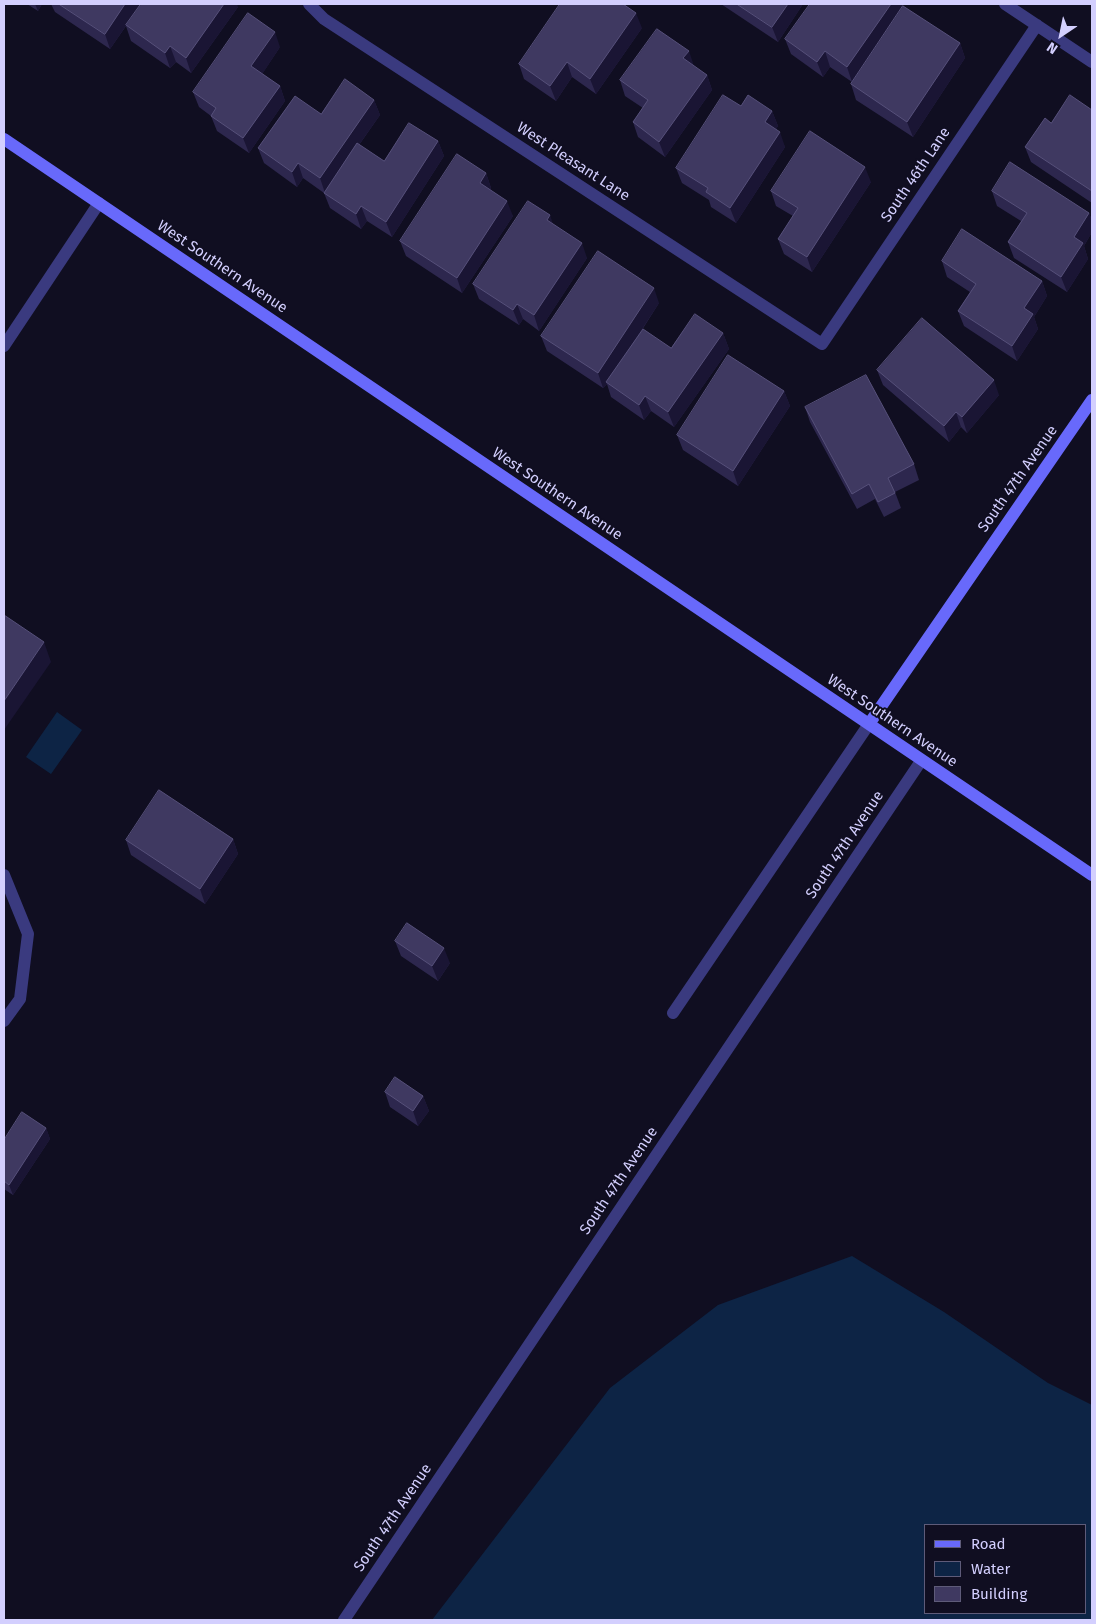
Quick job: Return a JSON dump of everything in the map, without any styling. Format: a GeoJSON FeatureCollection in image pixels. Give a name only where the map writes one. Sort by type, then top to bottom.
{"type":"FeatureCollection","features":[{"type":"Feature","properties":{"kind":"main road","name":"West Southern Avenue"},"geometry":{"type":"LineString","coordinates":[[4,139],[1092,875]]}},
{"type":"Feature","properties":{"kind":"main road","name":"South 47th Avenue"},"geometry":{"type":"LineString","coordinates":[[869,724],[1092,400]]}},
{"type":"Feature","properties":{"kind":"street","name":"West Pleasant Lane"},"geometry":{"type":"LineString","coordinates":[[309,4],[324,19],[822,344]]}},
{"type":"Feature","properties":{"kind":"street"},"geometry":{"type":"LineString","coordinates":[[1006,4],[1092,62]]}},
{"type":"Feature","properties":{"kind":"street","name":"South 46th Lane"},"geometry":{"type":"LineString","coordinates":[[822,344],[1037,25]]}},
{"type":"Feature","properties":{"kind":"street"},"geometry":{"type":"LineString","coordinates":[[4,346],[99,203]]}},
{"type":"Feature","properties":{"kind":"street"},"geometry":{"type":"LineString","coordinates":[[673,1013],[869,724]]}},
{"type":"Feature","properties":{"kind":"street","name":"South 47th Avenue"},"geometry":{"type":"LineString","coordinates":[[344,1620],[921,761]]}},
{"type":"Feature","properties":{"kind":"street"},"geometry":{"type":"LineString","coordinates":[[4,875],[28,934],[20,999],[4,1021]]}},
{"type":"Feature","properties":{"kind":"water"},"geometry":{"type":"Polygon","coordinates":[[[57,712],[82,730],[51,774],[26,757],[57,712]]]}},
{"type":"Feature","properties":{"kind":"water"},"geometry":{"type":"Polygon","coordinates":[[[852,1256],[944,1312],[1048,1383],[1092,1405],[1092,1620],[432,1620],[610,1388],[718,1305],[852,1256]]]}},
{"type":"Feature","properties":{"kind":"building"},"geometry":{"type":"Polygon","coordinates":[[[59,4],[125,4],[105,34],[59,4]]]}},
{"type":"Feature","properties":{"kind":"building"},"geometry":{"type":"Polygon","coordinates":[[[141,4],[224,4],[186,58],[170,46],[165,53],[126,25],[141,4]]]}},
{"type":"Feature","properties":{"kind":"building"},"geometry":{"type":"Polygon","coordinates":[[[560,4],[623,4],[636,13],[590,79],[567,62],[550,86],[519,64],[560,4]]]}},
{"type":"Feature","properties":{"kind":"building"},"geometry":{"type":"Polygon","coordinates":[[[737,4],[788,4],[772,27],[737,4]]]}},
{"type":"Feature","properties":{"kind":"building"},"geometry":{"type":"Polygon","coordinates":[[[810,4],[891,4],[847,67],[825,51],[817,62],[785,39],[810,4]]]}},
{"type":"Feature","properties":{"kind":"building"},"geometry":{"type":"Polygon","coordinates":[[[903,6],[960,43],[907,122],[851,84],[903,6]]]}},
{"type":"Feature","properties":{"kind":"building"},"geometry":{"type":"Polygon","coordinates":[[[248,13],[275,32],[251,66],[280,86],[243,138],[211,116],[216,108],[193,92],[248,13]]]}},
{"type":"Feature","properties":{"kind":"building"},"geometry":{"type":"Polygon","coordinates":[[[657,29],[689,51],[683,58],[707,75],[659,142],[633,122],[648,100],[620,80],[657,29]]]}},
{"type":"Feature","properties":{"kind":"building"},"geometry":{"type":"Polygon","coordinates":[[[345,79],[374,100],[320,178],[298,163],[292,172],[258,148],[295,96],[321,114],[345,79]]]}},
{"type":"Feature","properties":{"kind":"building"},"geometry":{"type":"Polygon","coordinates":[[[723,95],[741,106],[748,95],[772,111],[765,122],[780,132],[730,208],[706,192],[708,188],[676,168],[723,95]]]}},
{"type":"Feature","properties":{"kind":"building"},"geometry":{"type":"Polygon","coordinates":[[[1070,95],[1092,110],[1092,191],[1025,147],[1045,118],[1051,123],[1070,95]]]}},
{"type":"Feature","properties":{"kind":"building"},"geometry":{"type":"Polygon","coordinates":[[[409,123],[438,141],[386,222],[361,206],[356,214],[324,193],[357,143],[384,161],[409,123]]]}},
{"type":"Feature","properties":{"kind":"building"},"geometry":{"type":"Polygon","coordinates":[[[810,131],[865,167],[807,257],[778,239],[798,208],[771,191],[810,131]]]}},
{"type":"Feature","properties":{"kind":"building"},"geometry":{"type":"Polygon","coordinates":[[[457,154],[486,173],[480,183],[507,201],[457,278],[400,241],[457,154]]]}},
{"type":"Feature","properties":{"kind":"building"},"geometry":{"type":"Polygon","coordinates":[[[1010,162],[1089,213],[1074,237],[1083,243],[1061,277],[1008,242],[1027,213],[992,191],[1010,162]]]}},
{"type":"Feature","properties":{"kind":"building"},"geometry":{"type":"Polygon","coordinates":[[[528,201],[550,215],[547,220],[582,243],[534,315],[517,304],[513,310],[473,284],[528,201]]]}},
{"type":"Feature","properties":{"kind":"building"},"geometry":{"type":"Polygon","coordinates":[[[962,229],[1042,281],[1024,308],[1033,314],[1012,346],[958,311],[976,284],[942,261],[962,229]]]}},
{"type":"Feature","properties":{"kind":"building"},"geometry":{"type":"Polygon","coordinates":[[[598,251],[654,288],[598,373],[541,336],[598,251]]]}},
{"type":"Feature","properties":{"kind":"building"},"geometry":{"type":"Polygon","coordinates":[[[695,314],[723,333],[668,412],[645,396],[639,405],[606,382],[643,329],[671,348],[695,314]]]}},
{"type":"Feature","properties":{"kind":"building"},"geometry":{"type":"Polygon","coordinates":[[[922,318],[994,380],[962,417],[956,412],[944,426],[877,370],[922,318]]]}},
{"type":"Feature","properties":{"kind":"building"},"geometry":{"type":"Polygon","coordinates":[[[728,355],[784,391],[733,471],[677,435],[728,355]]]}},
{"type":"Feature","properties":{"kind":"building"},"geometry":{"type":"Polygon","coordinates":[[[866,375],[914,464],[888,478],[895,493],[878,502],[869,484],[852,494],[805,407],[866,375]]]}},
{"type":"Feature","properties":{"kind":"building"},"geometry":{"type":"Polygon","coordinates":[[[4,615],[44,642],[4,701],[4,615]]]}},
{"type":"Feature","properties":{"kind":"building"},"geometry":{"type":"Polygon","coordinates":[[[159,790],[233,839],[200,889],[126,840],[159,790]]]}},
{"type":"Feature","properties":{"kind":"building"},"geometry":{"type":"Polygon","coordinates":[[[407,923],[444,948],[432,966],[395,941],[407,923]]]}},
{"type":"Feature","properties":{"kind":"building"},"geometry":{"type":"Polygon","coordinates":[[[395,1077],[423,1096],[413,1111],[385,1092],[395,1077]]]}},
{"type":"Feature","properties":{"kind":"building"},"geometry":{"type":"Polygon","coordinates":[[[22,1112],[46,1128],[9,1185],[4,1181],[4,1140],[22,1112]]]}}]}
